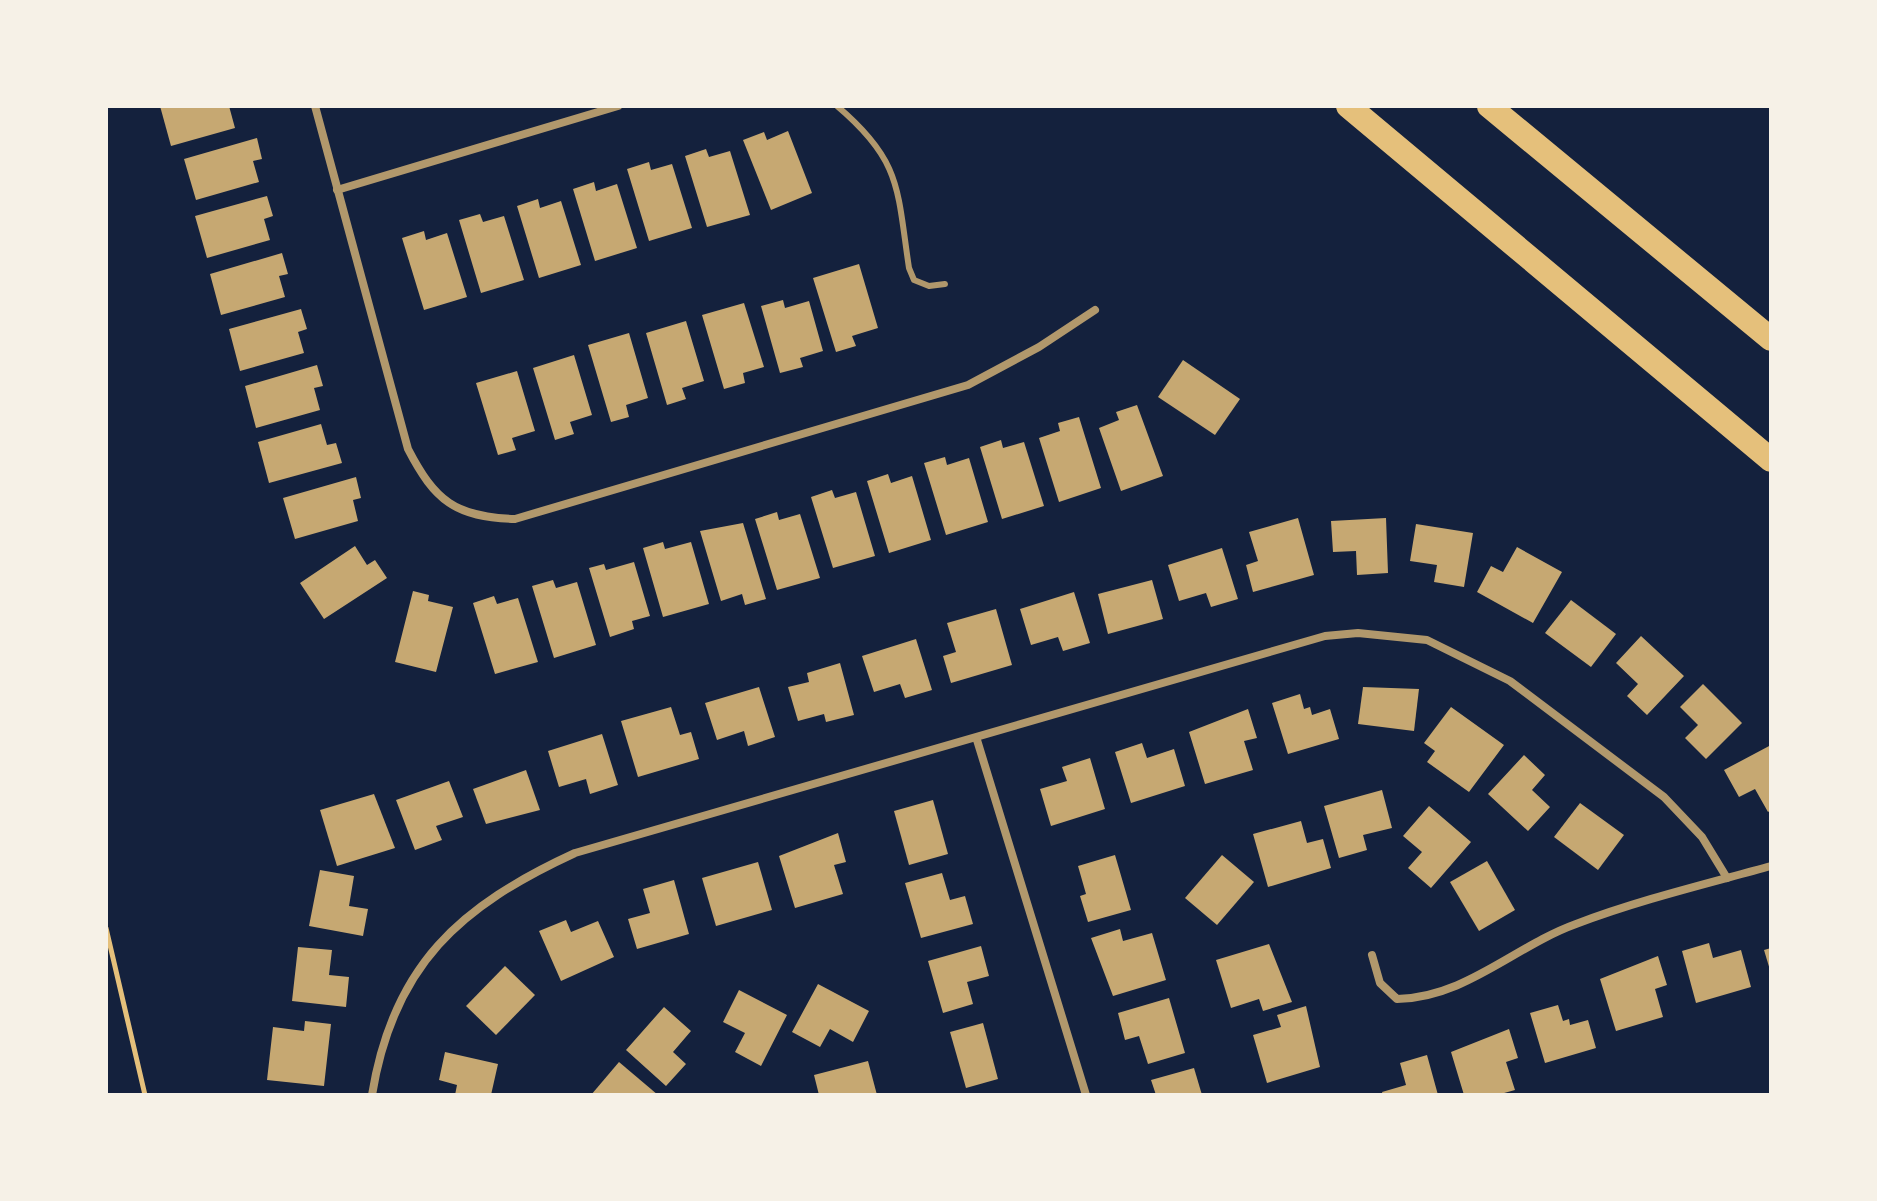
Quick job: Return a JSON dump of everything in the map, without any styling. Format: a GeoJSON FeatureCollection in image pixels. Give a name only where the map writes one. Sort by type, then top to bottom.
{"type":"FeatureCollection","features":[{"type":"Feature","properties":{"kind":"highway"},"geometry":{"type":"LineString","coordinates":[[1348,106],[1771,460]]}},
{"type":"Feature","properties":{"kind":"highway"},"geometry":{"type":"LineString","coordinates":[[1489,106],[1771,339]]}},
{"type":"Feature","properties":{"kind":"street"},"geometry":{"type":"LineString","coordinates":[[315,106],[408,449],[437,495],[456,510],[485,518],[515,519],[968,385],[1039,347],[1095,310]]}},
{"type":"Feature","properties":{"kind":"street"},"geometry":{"type":"LineString","coordinates":[[337,190],[618,106]]}},
{"type":"Feature","properties":{"kind":"street"},"geometry":{"type":"LineString","coordinates":[[372,1095],[389,1024],[413,978],[437,944],[455,924],[535,872],[575,853],[977,740],[1325,636],[1393,634],[1427,640],[1510,681],[1664,797],[1702,837],[1727,878]]}},
{"type":"Feature","properties":{"kind":"street"},"geometry":{"type":"LineString","coordinates":[[977,740],[1086,1095]]}},
{"type":"Feature","properties":{"kind":"street"},"geometry":{"type":"LineString","coordinates":[[1372,955],[1380,983],[1397,999],[1423,999],[1454,988],[1573,924],[1771,866]]}},
{"type":"Feature","properties":{"kind":"lane"},"geometry":{"type":"LineString","coordinates":[[837,106],[873,140],[891,165],[909,268],[914,280],[929,286],[945,284]]}},
{"type":"Feature","properties":{"kind":"path"},"geometry":{"type":"LineString","coordinates":[[106,928],[145,1095]]}},
{"type":"Feature","properties":{"kind":"building"},"geometry":{"type":"Polygon","coordinates":[[[160,106],[229,106],[235,128],[171,146],[160,106]]]}},
{"type":"Feature","properties":{"kind":"building"},"geometry":{"type":"Polygon","coordinates":[[[788,131],[812,193],[771,210],[743,140],[764,132],[767,140],[788,131]]]}},
{"type":"Feature","properties":{"kind":"building"},"geometry":{"type":"Polygon","coordinates":[[[257,138],[262,159],[253,161],[259,182],[196,200],[184,159],[257,138]]]}},
{"type":"Feature","properties":{"kind":"building"},"geometry":{"type":"Polygon","coordinates":[[[706,149],[709,157],[730,151],[750,215],[707,227],[685,156],[706,149]]]}},
{"type":"Feature","properties":{"kind":"building"},"geometry":{"type":"Polygon","coordinates":[[[649,162],[651,170],[672,164],[692,228],[649,241],[627,169],[649,162]]]}},
{"type":"Feature","properties":{"kind":"building"},"geometry":{"type":"Polygon","coordinates":[[[594,182],[596,191],[617,184],[637,248],[595,261],[573,189],[594,182]]]}},
{"type":"Feature","properties":{"kind":"building"},"geometry":{"type":"Polygon","coordinates":[[[267,196],[273,216],[264,219],[270,240],[207,258],[195,216],[267,196]]]}},
{"type":"Feature","properties":{"kind":"building"},"geometry":{"type":"Polygon","coordinates":[[[538,199],[540,208],[561,201],[581,265],[539,278],[517,206],[538,199]]]}},
{"type":"Feature","properties":{"kind":"building"},"geometry":{"type":"Polygon","coordinates":[[[480,214],[483,222],[504,216],[524,280],[481,293],[459,220],[480,214]]]}},
{"type":"Feature","properties":{"kind":"building"},"geometry":{"type":"Polygon","coordinates":[[[424,231],[426,240],[447,233],[467,297],[424,310],[402,238],[424,231]]]}},
{"type":"Feature","properties":{"kind":"building"},"geometry":{"type":"Polygon","coordinates":[[[282,253],[288,274],[279,276],[285,297],[221,315],[210,274],[282,253]]]}},
{"type":"Feature","properties":{"kind":"building"},"geometry":{"type":"Polygon","coordinates":[[[859,264],[878,328],[852,336],[856,346],[836,352],[813,278],[859,264]]]}},
{"type":"Feature","properties":{"kind":"building"},"geometry":{"type":"Polygon","coordinates":[[[783,300],[785,308],[809,301],[823,351],[800,358],[803,367],[780,373],[761,306],[783,300]]]}},
{"type":"Feature","properties":{"kind":"building"},"geometry":{"type":"Polygon","coordinates":[[[744,303],[764,367],[743,373],[745,383],[724,389],[702,315],[744,303]]]}},
{"type":"Feature","properties":{"kind":"building"},"geometry":{"type":"Polygon","coordinates":[[[301,309],[307,329],[298,332],[304,353],[240,371],[229,329],[301,309]]]}},
{"type":"Feature","properties":{"kind":"building"},"geometry":{"type":"Polygon","coordinates":[[[686,321],[704,381],[682,388],[686,399],[667,405],[646,333],[686,321]]]}},
{"type":"Feature","properties":{"kind":"building"},"geometry":{"type":"Polygon","coordinates":[[[629,333],[648,398],[626,405],[629,417],[611,422],[588,345],[629,333]]]}},
{"type":"Feature","properties":{"kind":"building"},"geometry":{"type":"Polygon","coordinates":[[[574,355],[592,415],[570,422],[574,434],[555,440],[533,368],[574,355]]]}},
{"type":"Feature","properties":{"kind":"building"},"geometry":{"type":"Polygon","coordinates":[[[1183,360],[1240,399],[1215,435],[1158,397],[1183,360]]]}},
{"type":"Feature","properties":{"kind":"building"},"geometry":{"type":"Polygon","coordinates":[[[317,365],[323,386],[314,388],[320,410],[256,428],[245,386],[317,365]]]}},
{"type":"Feature","properties":{"kind":"building"},"geometry":{"type":"Polygon","coordinates":[[[517,371],[535,431],[512,438],[516,450],[498,455],[476,383],[517,371]]]}},
{"type":"Feature","properties":{"kind":"building"},"geometry":{"type":"Polygon","coordinates":[[[1137,405],[1163,476],[1121,491],[1099,428],[1119,420],[1116,412],[1137,405]]]}},
{"type":"Feature","properties":{"kind":"building"},"geometry":{"type":"Polygon","coordinates":[[[1079,417],[1101,488],[1059,502],[1039,438],[1060,431],[1058,423],[1079,417]]]}},
{"type":"Feature","properties":{"kind":"building"},"geometry":{"type":"Polygon","coordinates":[[[321,424],[327,445],[336,443],[342,463],[269,483],[258,442],[321,424]]]}},
{"type":"Feature","properties":{"kind":"building"},"geometry":{"type":"Polygon","coordinates":[[[1001,440],[1003,448],[1024,442],[1044,506],[1002,519],[980,447],[1001,440]]]}},
{"type":"Feature","properties":{"kind":"building"},"geometry":{"type":"Polygon","coordinates":[[[945,457],[947,465],[969,458],[988,522],[946,535],[924,463],[945,457]]]}},
{"type":"Feature","properties":{"kind":"building"},"geometry":{"type":"Polygon","coordinates":[[[888,474],[891,483],[912,476],[931,540],[889,553],[867,481],[888,474]]]}},
{"type":"Feature","properties":{"kind":"building"},"geometry":{"type":"Polygon","coordinates":[[[356,477],[361,498],[353,500],[358,521],[295,539],[283,498],[356,477]]]}},
{"type":"Feature","properties":{"kind":"building"},"geometry":{"type":"Polygon","coordinates":[[[832,490],[835,498],[856,492],[875,556],[833,568],[811,497],[832,490]]]}},
{"type":"Feature","properties":{"kind":"building"},"geometry":{"type":"Polygon","coordinates":[[[777,512],[779,520],[800,514],[820,578],[777,590],[755,519],[777,512]]]}},
{"type":"Feature","properties":{"kind":"building"},"geometry":{"type":"Polygon","coordinates":[[[1298,518],[1314,575],[1253,592],[1246,565],[1258,561],[1249,532],[1298,518]]]}},
{"type":"Feature","properties":{"kind":"building"},"geometry":{"type":"Polygon","coordinates":[[[1386,518],[1388,573],[1357,575],[1356,551],[1333,552],[1331,521],[1386,518]]]}},
{"type":"Feature","properties":{"kind":"building"},"geometry":{"type":"Polygon","coordinates":[[[743,523],[766,599],[745,605],[742,594],[721,601],[700,531],[743,523]]]}},
{"type":"Feature","properties":{"kind":"building"},"geometry":{"type":"Polygon","coordinates":[[[1416,524],[1473,533],[1464,587],[1434,582],[1437,565],[1410,561],[1416,524]]]}},
{"type":"Feature","properties":{"kind":"building"},"geometry":{"type":"Polygon","coordinates":[[[663,542],[665,549],[691,542],[709,604],[663,617],[643,548],[663,542]]]}},
{"type":"Feature","properties":{"kind":"building"},"geometry":{"type":"Polygon","coordinates":[[[355,546],[367,565],[375,560],[387,578],[324,619],[300,583],[355,546]]]}},
{"type":"Feature","properties":{"kind":"building"},"geometry":{"type":"Polygon","coordinates":[[[1517,547],[1562,572],[1533,623],[1477,592],[1491,566],[1503,572],[1517,547]]]}},
{"type":"Feature","properties":{"kind":"building"},"geometry":{"type":"Polygon","coordinates":[[[1222,548],[1238,599],[1211,607],[1206,593],[1179,601],[1168,565],[1222,548]]]}},
{"type":"Feature","properties":{"kind":"building"},"geometry":{"type":"Polygon","coordinates":[[[634,562],[650,616],[632,621],[634,629],[610,637],[589,568],[604,564],[606,570],[634,562]]]}},
{"type":"Feature","properties":{"kind":"building"},"geometry":{"type":"Polygon","coordinates":[[[553,580],[556,588],[577,582],[596,645],[554,658],[532,586],[553,580]]]}},
{"type":"Feature","properties":{"kind":"building"},"geometry":{"type":"Polygon","coordinates":[[[1152,580],[1163,619],[1108,634],[1098,594],[1152,580]]]}},
{"type":"Feature","properties":{"kind":"building"},"geometry":{"type":"Polygon","coordinates":[[[413,591],[429,595],[428,601],[453,607],[436,672],[395,662],[413,591]]]}},
{"type":"Feature","properties":{"kind":"building"},"geometry":{"type":"Polygon","coordinates":[[[1074,592],[1090,643],[1063,651],[1058,637],[1031,645],[1020,609],[1074,592]]]}},
{"type":"Feature","properties":{"kind":"building"},"geometry":{"type":"Polygon","coordinates":[[[494,596],[497,604],[518,598],[538,662],[495,674],[473,603],[494,596]]]}},
{"type":"Feature","properties":{"kind":"building"},"geometry":{"type":"Polygon","coordinates":[[[1571,600],[1616,634],[1591,667],[1545,633],[1571,600]]]}},
{"type":"Feature","properties":{"kind":"building"},"geometry":{"type":"Polygon","coordinates":[[[996,609],[1012,665],[951,683],[943,656],[956,652],[947,623],[996,609]]]}},
{"type":"Feature","properties":{"kind":"building"},"geometry":{"type":"Polygon","coordinates":[[[1641,636],[1684,676],[1647,715],[1627,696],[1638,684],[1616,663],[1641,636]]]}},
{"type":"Feature","properties":{"kind":"building"},"geometry":{"type":"Polygon","coordinates":[[[916,639],[932,690],[905,698],[900,684],[874,692],[862,656],[916,639]]]}},
{"type":"Feature","properties":{"kind":"building"},"geometry":{"type":"Polygon","coordinates":[[[840,663],[854,715],[826,722],[824,714],[798,721],[788,687],[809,682],[807,673],[840,663]]]}},
{"type":"Feature","properties":{"kind":"building"},"geometry":{"type":"Polygon","coordinates":[[[1703,684],[1742,723],[1706,759],[1685,738],[1698,725],[1680,707],[1703,684]]]}},
{"type":"Feature","properties":{"kind":"building"},"geometry":{"type":"Polygon","coordinates":[[[759,687],[775,737],[748,746],[744,731],[717,740],[705,703],[759,687]]]}},
{"type":"Feature","properties":{"kind":"building"},"geometry":{"type":"Polygon","coordinates":[[[1363,687],[1419,689],[1414,731],[1358,724],[1363,687]]]}},
{"type":"Feature","properties":{"kind":"building"},"geometry":{"type":"Polygon","coordinates":[[[1300,694],[1304,709],[1310,707],[1312,715],[1330,709],[1339,739],[1288,754],[1272,703],[1300,694]]]}},
{"type":"Feature","properties":{"kind":"building"},"geometry":{"type":"Polygon","coordinates":[[[671,707],[680,735],[691,732],[699,759],[638,777],[621,721],[671,707]]]}},
{"type":"Feature","properties":{"kind":"building"},"geometry":{"type":"Polygon","coordinates":[[[1451,707],[1504,745],[1469,792],[1427,762],[1435,751],[1424,743],[1451,707]]]}},
{"type":"Feature","properties":{"kind":"building"},"geometry":{"type":"Polygon","coordinates":[[[1248,709],[1257,738],[1244,741],[1253,770],[1205,784],[1189,732],[1248,709]]]}},
{"type":"Feature","properties":{"kind":"building"},"geometry":{"type":"Polygon","coordinates":[[[602,734],[618,785],[590,794],[586,779],[559,787],[548,751],[602,734]]]}},
{"type":"Feature","properties":{"kind":"building"},"geometry":{"type":"Polygon","coordinates":[[[1142,743],[1147,758],[1174,749],[1185,786],[1131,803],[1115,752],[1142,743]]]}},
{"type":"Feature","properties":{"kind":"building"},"geometry":{"type":"Polygon","coordinates":[[[1771,745],[1771,810],[1768,812],[1755,789],[1739,797],[1724,770],[1771,745]]]}},
{"type":"Feature","properties":{"kind":"building"},"geometry":{"type":"Polygon","coordinates":[[[1524,755],[1545,775],[1532,790],[1550,807],[1528,831],[1488,794],[1524,755]]]}},
{"type":"Feature","properties":{"kind":"building"},"geometry":{"type":"Polygon","coordinates":[[[1090,758],[1105,809],[1051,826],[1040,789],[1067,781],[1062,767],[1090,758]]]}},
{"type":"Feature","properties":{"kind":"building"},"geometry":{"type":"Polygon","coordinates":[[[526,770],[540,810],[486,824],[473,789],[526,770]]]}},
{"type":"Feature","properties":{"kind":"building"},"geometry":{"type":"Polygon","coordinates":[[[449,781],[463,817],[436,826],[442,840],[415,850],[396,800],[449,781]]]}},
{"type":"Feature","properties":{"kind":"building"},"geometry":{"type":"Polygon","coordinates":[[[1382,790],[1392,828],[1363,835],[1367,850],[1339,858],[1324,806],[1382,790]]]}},
{"type":"Feature","properties":{"kind":"building"},"geometry":{"type":"Polygon","coordinates":[[[374,794],[395,848],[337,866],[320,810],[374,794]]]}},
{"type":"Feature","properties":{"kind":"building"},"geometry":{"type":"Polygon","coordinates":[[[933,800],[948,854],[909,865],[894,811],[933,800]]]}},
{"type":"Feature","properties":{"kind":"building"},"geometry":{"type":"Polygon","coordinates":[[[1580,803],[1624,835],[1598,870],[1554,837],[1580,803]]]}},
{"type":"Feature","properties":{"kind":"building"},"geometry":{"type":"Polygon","coordinates":[[[1429,806],[1471,842],[1431,888],[1408,868],[1422,852],[1403,836],[1429,806]]]}},
{"type":"Feature","properties":{"kind":"building"},"geometry":{"type":"Polygon","coordinates":[[[1301,821],[1307,843],[1323,839],[1331,868],[1268,887],[1253,834],[1301,821]]]}},
{"type":"Feature","properties":{"kind":"building"},"geometry":{"type":"Polygon","coordinates":[[[838,833],[846,862],[834,865],[843,894],[795,908],[779,856],[838,833]]]}},
{"type":"Feature","properties":{"kind":"building"},"geometry":{"type":"Polygon","coordinates":[[[1115,855],[1131,910],[1088,922],[1080,896],[1086,894],[1078,866],[1115,855]]]}},
{"type":"Feature","properties":{"kind":"building"},"geometry":{"type":"Polygon","coordinates":[[[1222,855],[1254,882],[1217,925],[1185,898],[1222,855]]]}},
{"type":"Feature","properties":{"kind":"building"},"geometry":{"type":"Polygon","coordinates":[[[1487,861],[1515,910],[1479,931],[1450,882],[1487,861]]]}},
{"type":"Feature","properties":{"kind":"building"},"geometry":{"type":"Polygon","coordinates":[[[758,862],[772,910],[716,926],[702,878],[758,862]]]}},
{"type":"Feature","properties":{"kind":"building"},"geometry":{"type":"Polygon","coordinates":[[[320,870],[354,876],[349,906],[368,909],[363,936],[309,926],[320,870]]]}},
{"type":"Feature","properties":{"kind":"building"},"geometry":{"type":"Polygon","coordinates":[[[942,873],[950,900],[965,896],[973,924],[921,938],[905,883],[942,873]]]}},
{"type":"Feature","properties":{"kind":"building"},"geometry":{"type":"Polygon","coordinates":[[[674,880],[689,934],[637,949],[628,919],[650,913],[643,889],[674,880]]]}},
{"type":"Feature","properties":{"kind":"building"},"geometry":{"type":"Polygon","coordinates":[[[566,920],[571,932],[598,921],[614,957],[561,981],[539,931],[566,920]]]}},
{"type":"Feature","properties":{"kind":"building"},"geometry":{"type":"Polygon","coordinates":[[[1120,929],[1123,941],[1152,933],[1166,980],[1113,996],[1091,938],[1120,929]]]}},
{"type":"Feature","properties":{"kind":"building"},"geometry":{"type":"Polygon","coordinates":[[[1709,943],[1713,958],[1741,950],[1751,987],[1696,1003],[1682,951],[1709,943]]]}},
{"type":"Feature","properties":{"kind":"building"},"geometry":{"type":"Polygon","coordinates":[[[1269,944],[1292,1002],[1263,1011],[1259,999],[1231,1008],[1216,960],[1269,944]]]}},
{"type":"Feature","properties":{"kind":"building"},"geometry":{"type":"Polygon","coordinates":[[[981,946],[989,976],[967,982],[973,1004],[943,1013],[928,961],[981,946]]]}},
{"type":"Feature","properties":{"kind":"building"},"geometry":{"type":"Polygon","coordinates":[[[298,947],[332,950],[329,975],[349,977],[346,1007],[292,1001],[298,947]]]}},
{"type":"Feature","properties":{"kind":"building"},"geometry":{"type":"Polygon","coordinates":[[[1771,948],[1771,970],[1770,970],[1764,950],[1771,948]]]}},
{"type":"Feature","properties":{"kind":"building"},"geometry":{"type":"Polygon","coordinates":[[[1658,956],[1667,985],[1655,989],[1663,1017],[1616,1031],[1600,979],[1658,956]]]}},
{"type":"Feature","properties":{"kind":"building"},"geometry":{"type":"Polygon","coordinates":[[[505,966],[535,995],[496,1035],[466,1006],[505,966]]]}},
{"type":"Feature","properties":{"kind":"building"},"geometry":{"type":"Polygon","coordinates":[[[818,984],[869,1011],[853,1042],[830,1029],[820,1047],[792,1032],[818,984]]]}},
{"type":"Feature","properties":{"kind":"building"},"geometry":{"type":"Polygon","coordinates":[[[739,990],[787,1015],[761,1066],[735,1052],[745,1033],[723,1022],[739,990]]]}},
{"type":"Feature","properties":{"kind":"building"},"geometry":{"type":"Polygon","coordinates":[[[1169,998],[1185,1053],[1148,1064],[1139,1036],[1125,1040],[1118,1013],[1169,998]]]}},
{"type":"Feature","properties":{"kind":"building"},"geometry":{"type":"Polygon","coordinates":[[[1558,1005],[1563,1021],[1569,1019],[1570,1025],[1588,1020],[1596,1048],[1545,1063],[1530,1013],[1558,1005]]]}},
{"type":"Feature","properties":{"kind":"building"},"geometry":{"type":"Polygon","coordinates":[[[1306,1006],[1320,1067],[1267,1083],[1253,1035],[1281,1027],[1277,1015],[1306,1006]]]}},
{"type":"Feature","properties":{"kind":"building"},"geometry":{"type":"Polygon","coordinates":[[[664,1007],[691,1031],[673,1052],[686,1064],[666,1086],[626,1050],[664,1007]]]}},
{"type":"Feature","properties":{"kind":"building"},"geometry":{"type":"Polygon","coordinates":[[[305,1021],[331,1024],[324,1086],[267,1080],[273,1027],[304,1031],[305,1021]]]}},
{"type":"Feature","properties":{"kind":"building"},"geometry":{"type":"Polygon","coordinates":[[[983,1023],[998,1079],[966,1088],[950,1032],[983,1023]]]}},
{"type":"Feature","properties":{"kind":"building"},"geometry":{"type":"Polygon","coordinates":[[[1509,1029],[1518,1058],[1506,1062],[1515,1090],[1497,1095],[1464,1095],[1451,1052],[1509,1029]]]}},
{"type":"Feature","properties":{"kind":"building"},"geometry":{"type":"Polygon","coordinates":[[[445,1052],[498,1064],[491,1095],[455,1095],[457,1085],[439,1080],[445,1052]]]}},
{"type":"Feature","properties":{"kind":"building"},"geometry":{"type":"Polygon","coordinates":[[[1427,1055],[1438,1095],[1383,1095],[1382,1092],[1406,1085],[1400,1063],[1427,1055]]]}},
{"type":"Feature","properties":{"kind":"building"},"geometry":{"type":"Polygon","coordinates":[[[868,1061],[877,1095],[819,1095],[814,1075],[868,1061]]]}},
{"type":"Feature","properties":{"kind":"building"},"geometry":{"type":"Polygon","coordinates":[[[619,1062],[658,1095],[591,1095],[619,1062]]]}},
{"type":"Feature","properties":{"kind":"building"},"geometry":{"type":"Polygon","coordinates":[[[1194,1068],[1202,1095],[1156,1095],[1151,1080],[1194,1068]]]}}]}
